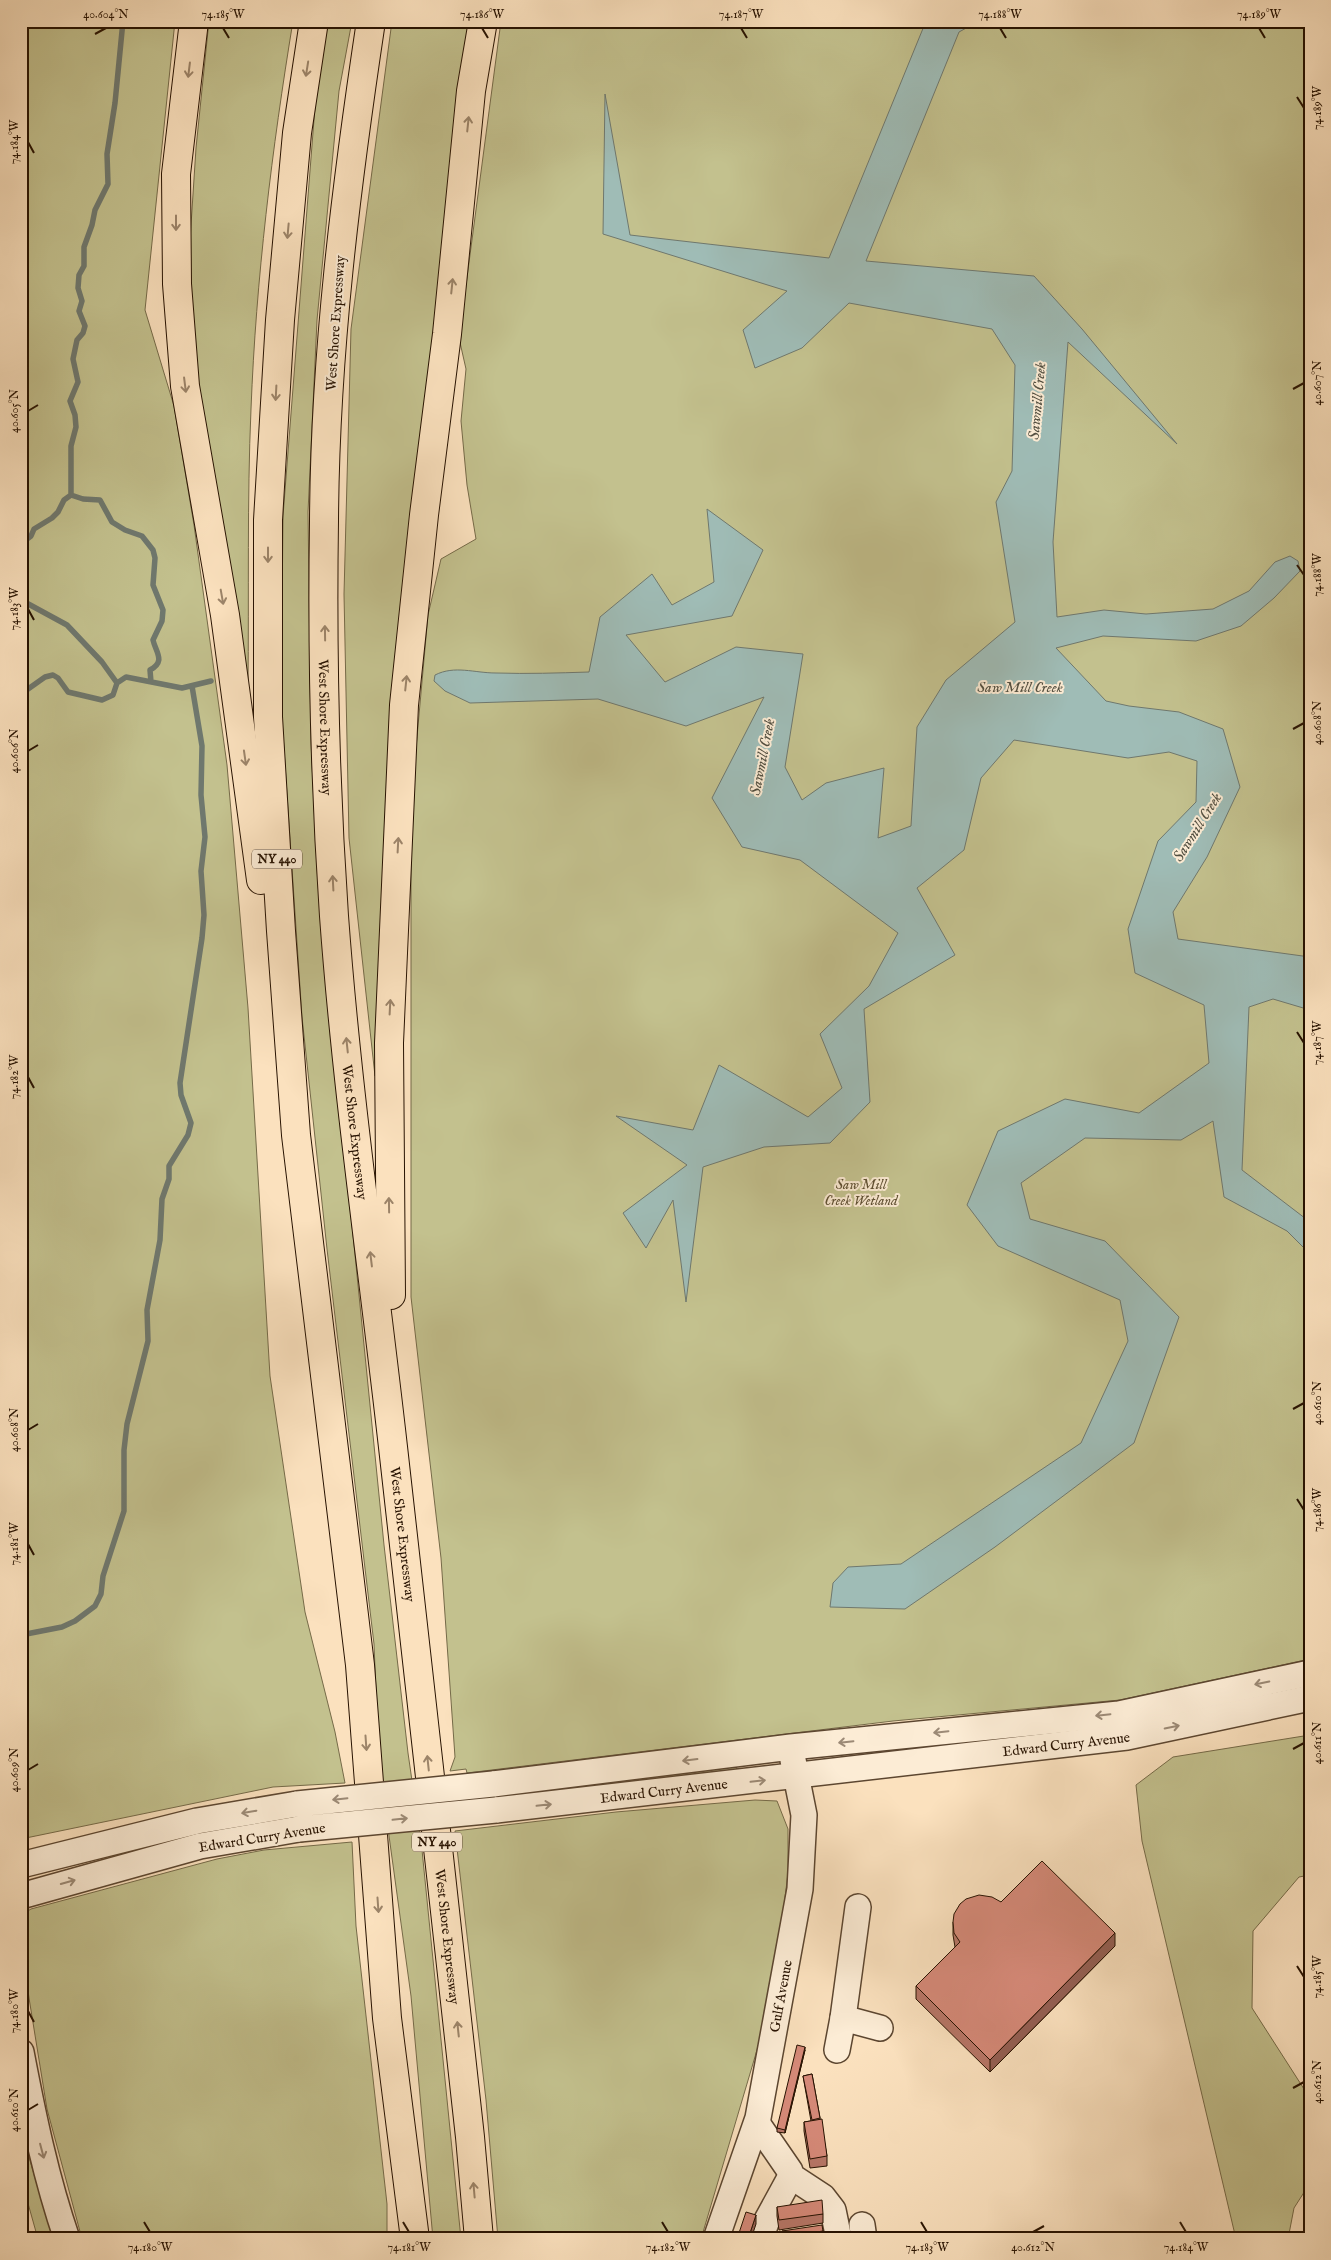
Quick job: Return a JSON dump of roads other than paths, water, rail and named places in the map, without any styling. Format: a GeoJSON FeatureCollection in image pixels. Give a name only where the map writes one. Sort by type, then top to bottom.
{"type":"FeatureCollection","features":[{"type":"Feature","properties":{"kind":"highway"},"geometry":{"type":"LineString","coordinates":[[194,21],[176,174],[176,284],[185,386],[225,615],[296,1135]]}},
{"type":"Feature","properties":{"kind":"highway","name":"NY 440"},"geometry":{"type":"LineString","coordinates":[[314,21],[297,133],[280,320],[268,520],[268,716],[296,1135],[360,1665],[387,2018],[415,2239]]}},
{"type":"Feature","properties":{"kind":"highway","name":"West Shore Expressway"},"geometry":{"type":"LineString","coordinates":[[371,21],[350,161],[332,325],[324,518],[326,714],[334,915],[355,1132],[393,1446],[479,2239]]}},
{"type":"Feature","properties":{"kind":"highway"},"geometry":{"type":"LineString","coordinates":[[393,1446],[389,1043],[404,705],[424,515],[447,334],[471,91],[483,21]]}},
{"type":"Feature","properties":{"kind":"highway"},"geometry":{"type":"LineString","coordinates":[[387,2018],[401,2198],[398,2239]]}},
{"type":"Feature","properties":{"kind":"street","name":"Edward Curry Avenue"},"geometry":{"type":"LineString","coordinates":[[21,1865],[197,1821],[297,1804],[493,1784],[791,1747],[1118,1714],[1310,1673]]}},
{"type":"Feature","properties":{"kind":"street","name":"Edward Curry Avenue"},"geometry":{"type":"LineString","coordinates":[[21,1896],[200,1846],[300,1830],[496,1810],[1127,1737],[1310,1698]]}},
{"type":"Feature","properties":{"kind":"street","name":"Gulf Avenue"},"geometry":{"type":"LineString","coordinates":[[716,2239],[757,2123],[800,1889],[804,1815],[791,1747]]}},
{"type":"Feature","properties":{"kind":"street"},"geometry":{"type":"LineString","coordinates":[[837,2050],[858,1907]]}},
{"type":"Feature","properties":{"kind":"street"},"geometry":{"type":"LineString","coordinates":[[843,2018],[880,2028]]}},
{"type":"Feature","properties":{"kind":"street"},"geometry":{"type":"LineString","coordinates":[[21,2052],[36,2127],[67,2239]]}},
{"type":"Feature","properties":{"kind":"street"},"geometry":{"type":"LineString","coordinates":[[757,2123],[790,2171],[791,2176],[823,2197],[833,2210],[839,2239]]}},
{"type":"Feature","properties":{"kind":"street"},"geometry":{"type":"LineString","coordinates":[[760,2239],[767,2220],[791,2176]]}},
{"type":"Feature","properties":{"kind":"water","name":"Saw Mill Creek"},"geometry":{"type":"Polygon","coordinates":[[[917,21],[979,21],[959,32],[866,261],[1034,276],[1082,329],[1177,444],[1068,342],[1053,542],[1057,617],[1104,610],[1146,614],[1213,609],[1249,591],[1275,562],[1290,556],[1298,561],[1300,571],[1274,598],[1241,626],[1196,641],[1103,636],[1056,648],[1106,701],[1129,706],[1179,712],[1223,729],[1240,787],[1207,857],[1173,912],[1178,939],[1310,957],[1310,1010],[1273,999],[1249,1007],[1242,1170],[1310,1222],[1310,1254],[1287,1231],[1224,1197],[1213,1121],[1181,1140],[1085,1138],[1021,1183],[1030,1219],[1105,1241],[1179,1317],[1134,1443],[995,1547],[905,1609],[830,1607],[833,1583],[848,1567],[901,1564],[1081,1443],[1128,1341],[1120,1300],[998,1246],[967,1205],[998,1131],[1065,1099],[1139,1113],[1209,1063],[1204,1005],[1135,973],[1128,929],[1158,841],[1196,802],[1197,761],[1169,752],[1128,758],[1014,740],[981,778],[964,850],[917,888],[955,955],[864,1009],[870,1102],[830,1143],[764,1147],[703,1167],[686,1302],[673,1200],[646,1248],[623,1213],[687,1165],[616,1116],[693,1130],[719,1065],[808,1117],[842,1088],[820,1034],[869,986],[898,933],[800,860],[742,847],[712,798],[764,697],[686,726],[598,699],[470,703],[445,691],[434,681],[435,675],[450,670],[488,673],[589,672],[600,617],[652,574],[672,605],[714,582],[707,509],[763,550],[732,616],[626,635],[665,682],[736,647],[803,654],[785,767],[802,800],[826,783],[884,768],[878,838],[911,826],[917,727],[946,680],[1015,622],[996,502],[1012,471],[1015,365],[992,329],[849,303],[802,348],[755,368],[743,330],[787,291],[603,234],[605,94],[630,235],[829,258],[924,26],[917,21]]]}},
{"type":"Feature","properties":{"kind":"waterway"},"geometry":{"type":"LineString","coordinates":[[21,547],[23,542],[31,536],[34,529],[52,518],[58,512],[64,500],[71,495],[71,446],[76,427],[75,415],[70,401],[78,382],[73,359],[77,340],[83,333],[85,326],[79,311],[82,301],[78,288],[79,275],[84,266],[84,247],[95,210],[108,184],[107,154],[115,103],[123,21]]}},
{"type":"Feature","properties":{"kind":"waterway"},"geometry":{"type":"LineString","coordinates":[[71,495],[83,499],[100,500],[112,522],[125,530],[142,536],[153,550],[155,558],[153,585],[163,610],[162,621],[153,640],[159,660],[155,667],[150,670],[151,682]]}},
{"type":"Feature","properties":{"kind":"waterway"},"geometry":{"type":"LineString","coordinates":[[21,600],[67,625],[102,662],[117,683]]}},
{"type":"Feature","properties":{"kind":"waterway"},"geometry":{"type":"LineString","coordinates":[[21,694],[45,677],[53,675],[58,678],[68,692],[102,700],[113,695],[117,683],[126,677],[182,688],[211,681]]}},
{"type":"Feature","properties":{"kind":"waterway"},"geometry":{"type":"LineString","coordinates":[[21,1635],[62,1627],[75,1621],[95,1606],[101,1594],[103,1576],[124,1511],[124,1450],[127,1424],[148,1341],[147,1310],[160,1240],[162,1199],[169,1179],[169,1166],[188,1135],[191,1123],[181,1095],[180,1083],[202,938],[204,915],[201,871],[205,837],[201,795],[202,746],[192,686]]}},
{"type":"Feature","properties":{"kind":"water label","name":"Sawmill Creek"},"geometry":{"type":"Point","coordinates":[1037,401]}},
{"type":"Feature","properties":{"kind":"water label","name":"Sawmill Creek"},"geometry":{"type":"Point","coordinates":[762,757]}},
{"type":"Feature","properties":{"kind":"water label","name":"Sawmill Creek"},"geometry":{"type":"Point","coordinates":[1197,827]}},
{"type":"Feature","properties":{"kind":"park label","name":"Saw Mill Creek Wetland"},"geometry":{"type":"Point","coordinates":[861,1192]}}]}
